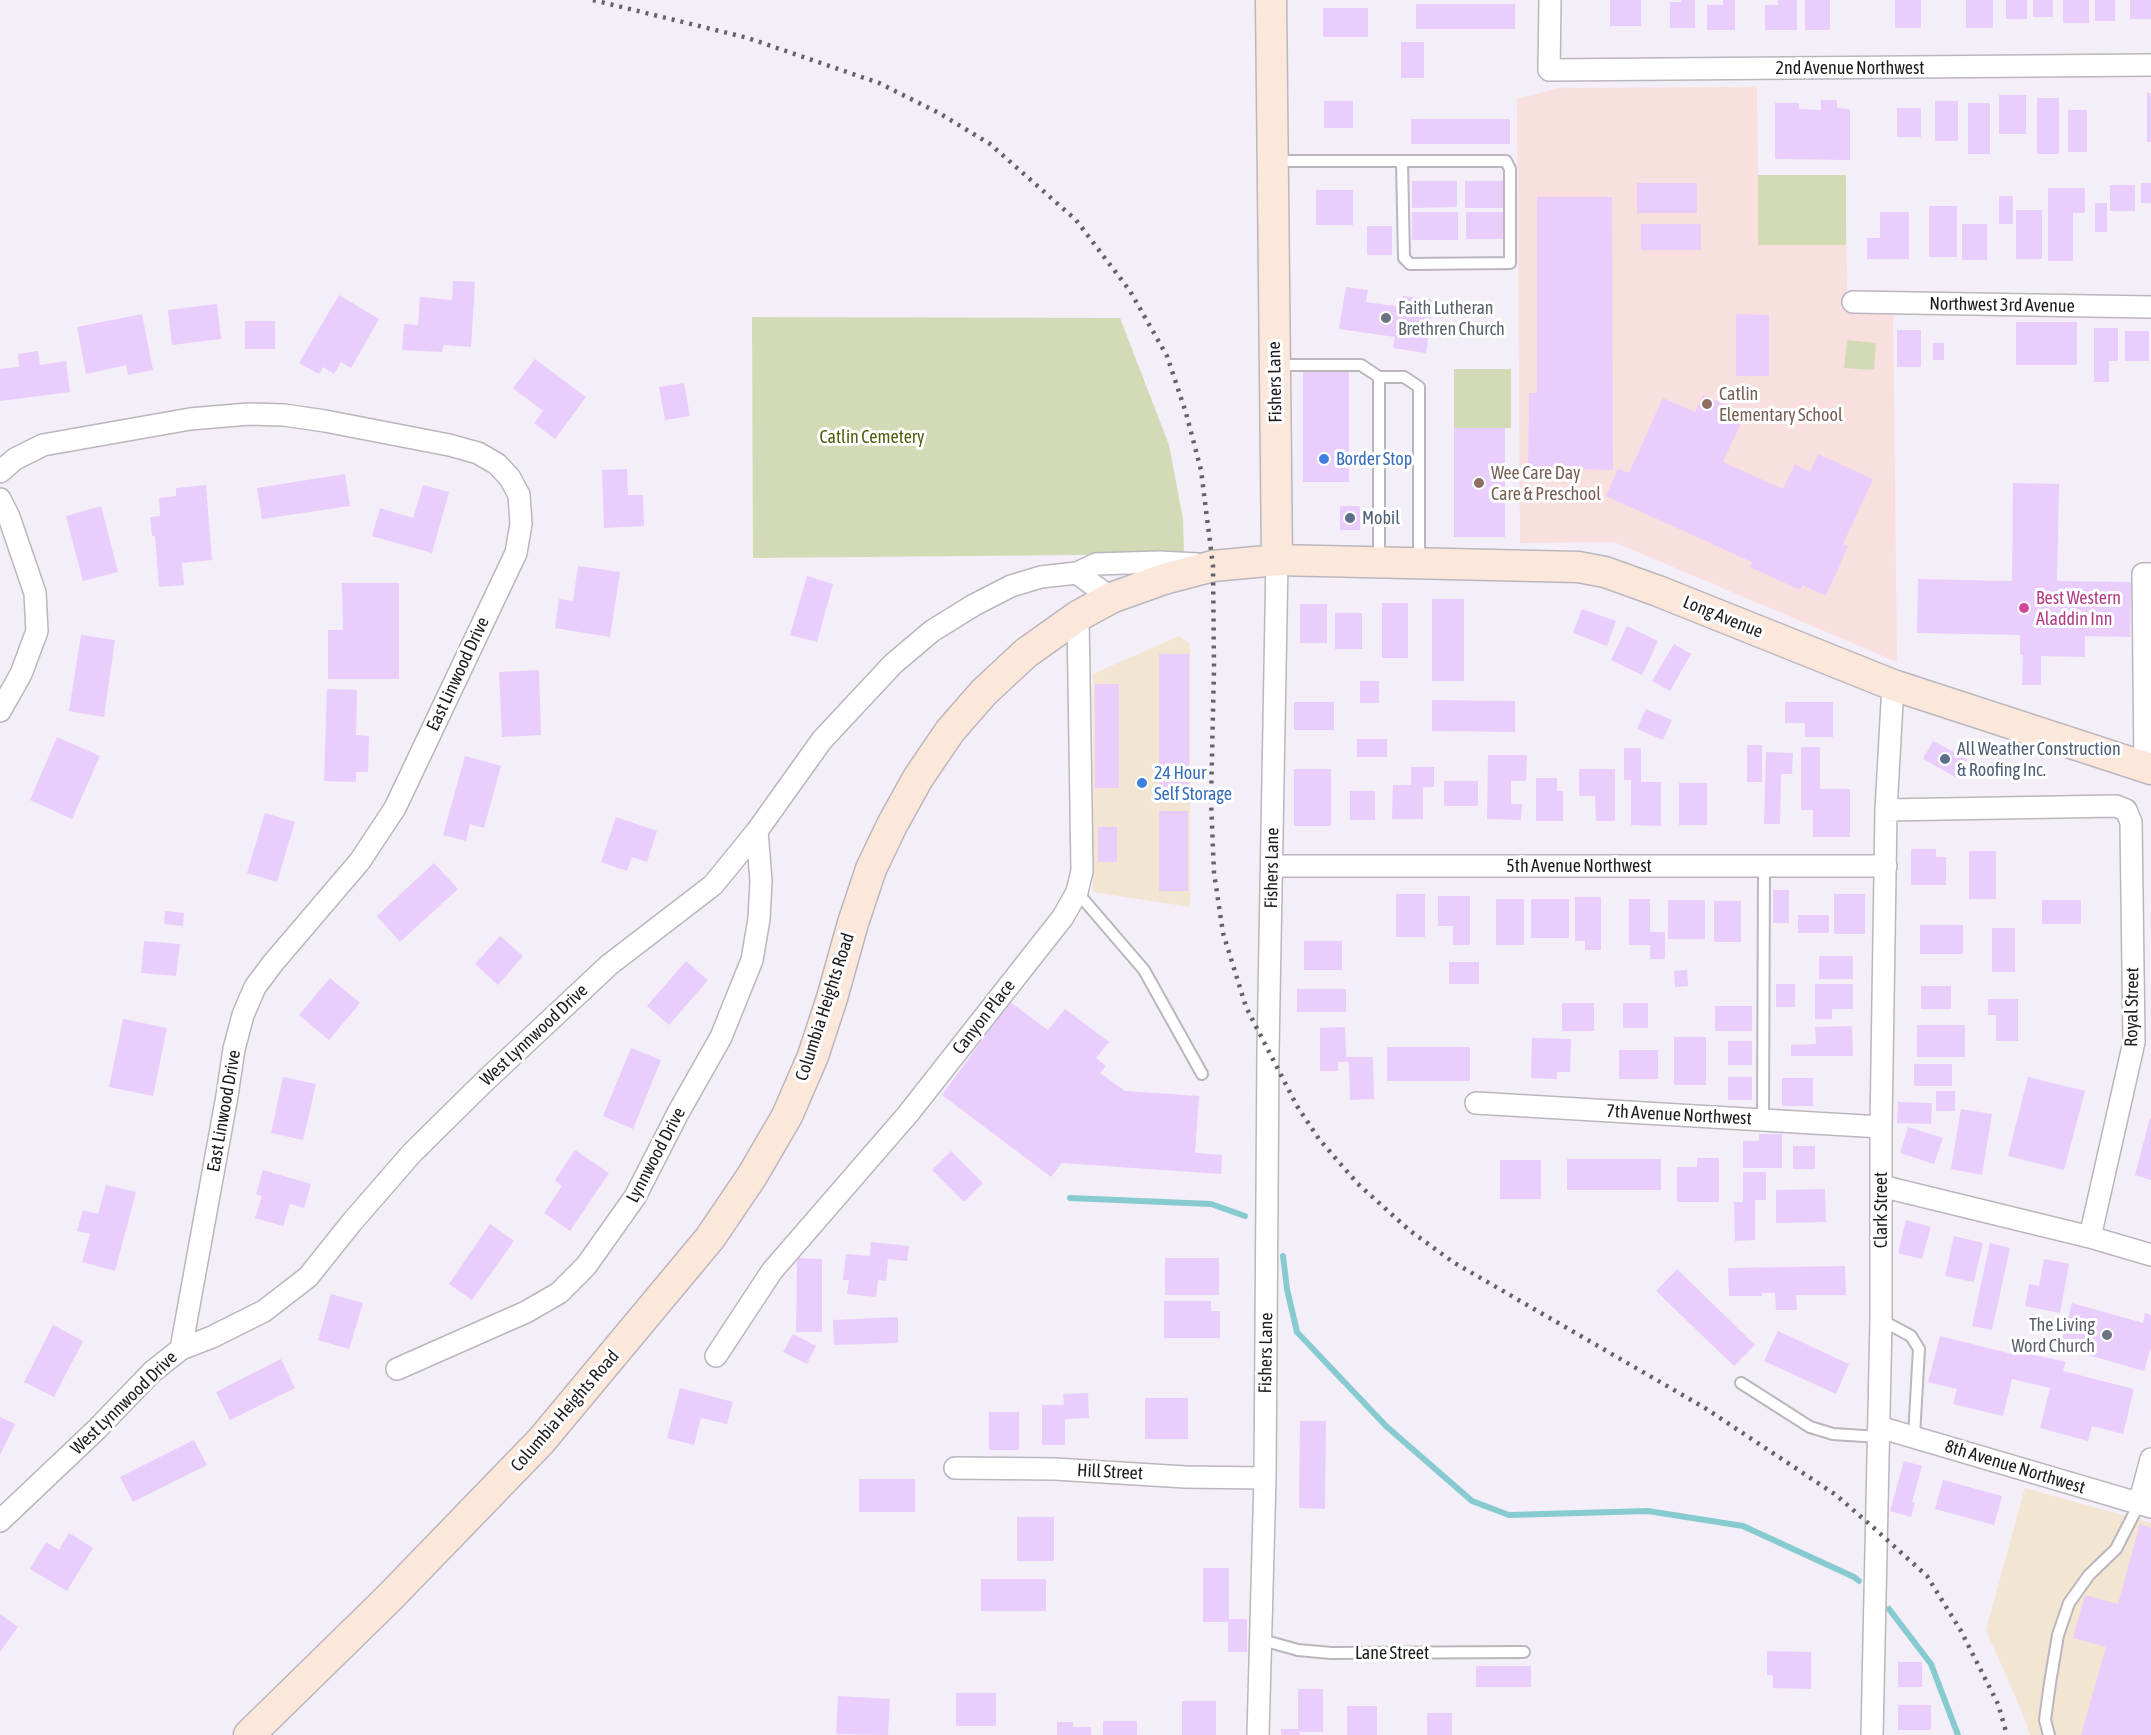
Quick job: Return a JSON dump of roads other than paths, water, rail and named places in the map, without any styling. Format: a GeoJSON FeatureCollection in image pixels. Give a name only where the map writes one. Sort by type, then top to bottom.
{"type":"FeatureCollection","features":[{"type":"Feature","properties":{"kind":"street","name":"Fishers Lane"},"geometry":{"type":"LineString","coordinates":[[1258,1735],[1265,1478],[1268,1052],[1277,560],[1271,0]]}},
{"type":"Feature","properties":{"kind":"street","name":"2nd Avenue Northwest"},"geometry":{"type":"LineString","coordinates":[[1550,0],[1549,70],[2151,65]]}},
{"type":"Feature","properties":{"kind":"street","name":"Northwest 3rd Avenue"},"geometry":{"type":"LineString","coordinates":[[1852,302],[2151,307]]}},
{"type":"Feature","properties":{"kind":"street","name":"East Linwood Drive"},"geometry":{"type":"LineString","coordinates":[[0,472],[15,459],[43,445],[190,420],[249,414],[273,415],[325,421],[449,445],[478,453],[497,464],[510,478],[519,495],[522,524],[516,553],[395,808],[360,861],[255,987],[243,1015],[234,1049],[181,1349]]}},
{"type":"Feature","properties":{"kind":"street"},"geometry":{"type":"LineString","coordinates":[[0,499],[9,517],[35,593],[37,631],[21,674],[0,711]]}},
{"type":"Feature","properties":{"kind":"street","name":"Long Avenue"},"geometry":{"type":"LineString","coordinates":[[1277,560],[1578,567],[1605,572],[1893,685],[2148,768]]}},
{"type":"Feature","properties":{"kind":"street","name":"Columbia Heights Road"},"geometry":{"type":"LineString","coordinates":[[249,1735],[389,1598],[541,1441],[710,1238],[752,1176],[787,1116],[813,1056],[871,869],[892,825],[918,778],[950,731],[984,692],[1026,653],[1078,616],[1111,598],[1164,579],[1213,566],[1277,560]]}},
{"type":"Feature","properties":{"kind":"street","name":"West Lynnwood Drive"},"geometry":{"type":"LineString","coordinates":[[0,1521],[97,1429],[152,1372],[181,1349],[212,1337],[264,1311],[308,1277],[412,1153],[609,965],[713,885],[757,831],[822,740],[893,664],[932,631],[974,605],[1011,586],[1041,577],[1077,573],[1096,564],[1159,562],[1213,566]]}},
{"type":"Feature","properties":{"kind":"street"},"geometry":{"type":"LineString","coordinates":[[1077,573],[1111,598]]}},
{"type":"Feature","properties":{"kind":"street"},"geometry":{"type":"LineString","coordinates":[[2148,768],[2143,574],[2151,574]]}},
{"type":"Feature","properties":{"kind":"street","name":"Canyon Place"},"geometry":{"type":"LineString","coordinates":[[716,1356],[772,1271],[908,1114],[1063,917],[1077,892],[1082,871],[1078,616]]}},
{"type":"Feature","properties":{"kind":"street","name":"Clark Street"},"geometry":{"type":"LineString","coordinates":[[1872,1735],[1881,1320],[1881,1127],[1886,810],[1893,685]]}},
{"type":"Feature","properties":{"kind":"street","name":"Royal Street"},"geometry":{"type":"LineString","coordinates":[[1886,810],[2116,806],[2126,810],[2131,822],[2142,1042],[2091,1237]]}},
{"type":"Feature","properties":{"kind":"street","name":"Lynnwood Drive"},"geometry":{"type":"LineString","coordinates":[[397,1369],[526,1312],[559,1293],[586,1266],[635,1197],[678,1113],[721,1037],[752,960],[759,919],[761,881],[757,831]]}},
{"type":"Feature","properties":{"kind":"street","name":"5th Avenue Northwest"},"geometry":{"type":"LineString","coordinates":[[1272,866],[1886,866]]}},
{"type":"Feature","properties":{"kind":"street","name":"7th Avenue Northwest"},"geometry":{"type":"LineString","coordinates":[[1476,1103],[1881,1127]]}},
{"type":"Feature","properties":{"kind":"street"},"geometry":{"type":"LineString","coordinates":[[1881,1186],[2091,1237],[2151,1255]]}},
{"type":"Feature","properties":{"kind":"street","name":"8th Avenue Northwest"},"geometry":{"type":"LineString","coordinates":[[1879,1432],[1914,1436],[2145,1505]]}},
{"type":"Feature","properties":{"kind":"street"},"geometry":{"type":"LineString","coordinates":[[2145,1505],[2151,1459]]}},
{"type":"Feature","properties":{"kind":"street","name":"Hill Street"},"geometry":{"type":"LineString","coordinates":[[955,1468],[1055,1469],[1185,1477],[1265,1478]]}},
{"type":"Feature","properties":{"kind":"lane"},"geometry":{"type":"LineString","coordinates":[[1273,161],[1402,161],[1506,161],[1510,170],[1510,263],[1410,264],[1404,258],[1402,161]]}},
{"type":"Feature","properties":{"kind":"lane"},"geometry":{"type":"LineString","coordinates":[[1275,364],[1361,364],[1379,377],[1404,377],[1419,387],[1419,563]]}},
{"type":"Feature","properties":{"kind":"lane"},"geometry":{"type":"LineString","coordinates":[[1379,377],[1379,562]]}},
{"type":"Feature","properties":{"kind":"lane"},"geometry":{"type":"LineString","coordinates":[[1762,1120],[1764,866]]}},
{"type":"Feature","properties":{"kind":"lane"},"geometry":{"type":"LineString","coordinates":[[1077,892],[1144,970],[1202,1074]]}},
{"type":"Feature","properties":{"kind":"lane"},"geometry":{"type":"LineString","coordinates":[[1881,1320],[1911,1336],[1919,1349],[1914,1436]]}},
{"type":"Feature","properties":{"kind":"lane"},"geometry":{"type":"LineString","coordinates":[[1741,1383],[1810,1428],[1833,1434],[1879,1432]]}},
{"type":"Feature","properties":{"kind":"lane"},"geometry":{"type":"LineString","coordinates":[[2049,1735],[2045,1720],[2050,1683],[2058,1635],[2069,1603],[2089,1575],[2116,1549],[2145,1505]]}},
{"type":"Feature","properties":{"kind":"lane","name":"Lane Street"},"geometry":{"type":"LineString","coordinates":[[1262,1640],[1298,1650],[1331,1653],[1524,1652]]}},
{"type":"Feature","properties":{"kind":"waterway"},"geometry":{"type":"LineString","coordinates":[[1070,1198],[1211,1204],[1245,1216]]}},
{"type":"Feature","properties":{"kind":"waterway"},"geometry":{"type":"LineString","coordinates":[[1283,1256],[1287,1289],[1297,1332],[1386,1426],[1472,1501],[1509,1515],[1648,1511],[1743,1526],[1859,1581]]}},
{"type":"Feature","properties":{"kind":"waterway"},"geometry":{"type":"LineString","coordinates":[[1889,1609],[1931,1664],[1958,1735]]}},
{"type":"Feature","properties":{"kind":"railway"},"geometry":{"type":"LineString","coordinates":[[593,0],[748,38],[879,83],[939,113],[990,144],[1076,220],[1130,291],[1167,356],[1186,413],[1201,470],[1213,566],[1214,668],[1211,801],[1214,873],[1223,933],[1246,1007],[1297,1106],[1319,1139],[1357,1183],[1409,1230],[1453,1262],[1705,1408],[1836,1495],[1875,1529],[1927,1576],[1961,1631],[1998,1704],[2007,1735]]}},
{"type":"Feature","properties":{"kind":"place","name":"Faith Lutheran Brethren Church"},"geometry":{"type":"Point","coordinates":[1386,318]}},
{"type":"Feature","properties":{"kind":"place","name":"Catlin Elementary School"},"geometry":{"type":"Point","coordinates":[1707,404]}},
{"type":"Feature","properties":{"kind":"place","name":"Border Stop"},"geometry":{"type":"Point","coordinates":[1324,459]}},
{"type":"Feature","properties":{"kind":"place","name":"Wee Care Day Care & Preschool"},"geometry":{"type":"Point","coordinates":[1479,483]}},
{"type":"Feature","properties":{"kind":"place","name":"Mobil"},"geometry":{"type":"Point","coordinates":[1350,518]}},
{"type":"Feature","properties":{"kind":"place","name":"Best Western Aladdin Inn"},"geometry":{"type":"Point","coordinates":[2024,608]}},
{"type":"Feature","properties":{"kind":"place","name":"All Weather Construction & Roofing Inc."},"geometry":{"type":"Point","coordinates":[1945,759]}},
{"type":"Feature","properties":{"kind":"place","name":"24 Hour Self Storage"},"geometry":{"type":"Point","coordinates":[1142,783]}},
{"type":"Feature","properties":{"kind":"place","name":"The Living Word Church"},"geometry":{"type":"Point","coordinates":[2107,1335]}},
{"type":"Feature","properties":{"kind":"park label","name":"Catlin Cemetery"},"geometry":{"type":"Point","coordinates":[872,437]}}]}
